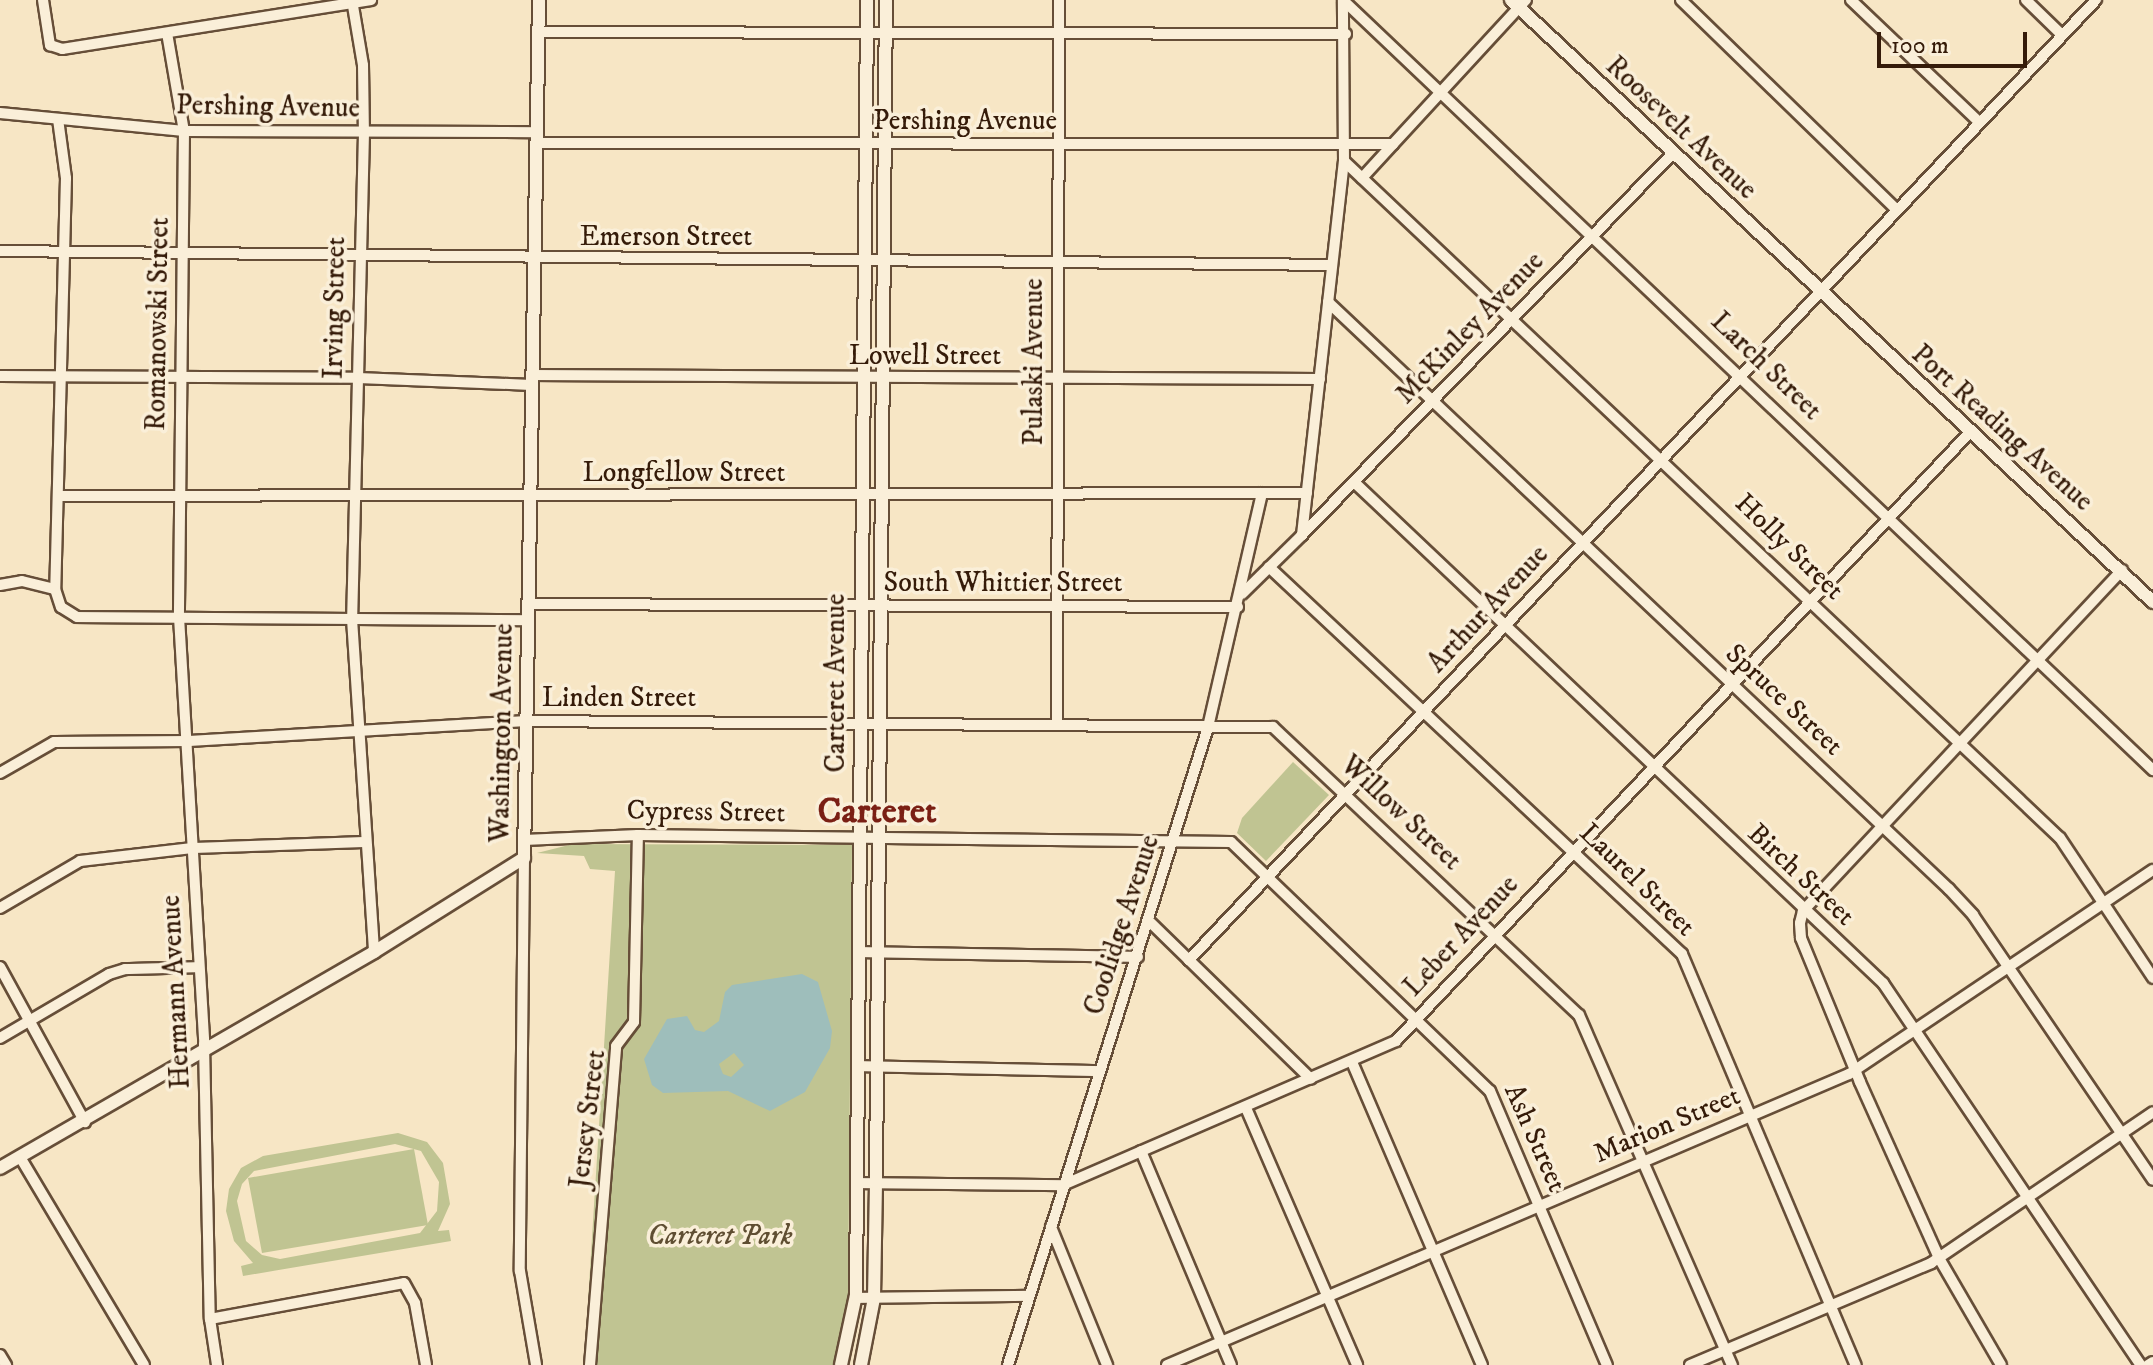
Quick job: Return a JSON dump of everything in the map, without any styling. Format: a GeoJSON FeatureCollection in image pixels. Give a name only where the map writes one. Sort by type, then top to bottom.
{"type":"FeatureCollection","features":[{"type":"Feature","properties":{"kind":"street"},"geometry":{"type":"LineString","coordinates":[[43,0],[54,48],[371,0]]}},
{"type":"Feature","properties":{"kind":"street","name":"Washington Avenue"},"geometry":{"type":"LineString","coordinates":[[0,1168],[85,1122],[374,952],[524,858],[539,0]]}},
{"type":"Feature","properties":{"kind":"street","name":"Carteret Avenue"},"geometry":{"type":"LineString","coordinates":[[841,1365],[856,1298],[861,952],[859,608],[867,0]]}},
{"type":"Feature","properties":{"kind":"street","name":"Carteret Avenue"},"geometry":{"type":"LineString","coordinates":[[861,1365],[874,1298],[886,0]]}},
{"type":"Feature","properties":{"kind":"street","name":"Pulaski Avenue"},"geometry":{"type":"LineString","coordinates":[[1057,724],[1059,0]]}},
{"type":"Feature","properties":{"kind":"street"},"geometry":{"type":"LineString","coordinates":[[1302,535],[1344,161],[1346,34],[1343,0]]}},
{"type":"Feature","properties":{"kind":"street","name":"Larch Street"},"geometry":{"type":"LineString","coordinates":[[1343,0],[1594,235],[2153,770]]}},
{"type":"Feature","properties":{"kind":"street"},"geometry":{"type":"LineString","coordinates":[[1851,0],[1979,122]]}},
{"type":"Feature","properties":{"kind":"street"},"geometry":{"type":"LineString","coordinates":[[2026,0],[2062,35]]}},
{"type":"Feature","properties":{"kind":"street","name":"Arthur Avenue"},"geometry":{"type":"LineString","coordinates":[[1189,960],[2096,0]]}},
{"type":"Feature","properties":{"kind":"street"},"geometry":{"type":"LineString","coordinates":[[1685,1],[1896,209]]}},
{"type":"Feature","properties":{"kind":"street","name":"Irving Street"},"geometry":{"type":"LineString","coordinates":[[352,2],[363,65],[364,133],[352,619],[374,952]]}},
{"type":"Feature","properties":{"kind":"street"},"geometry":{"type":"LineString","coordinates":[[1362,178],[1519,3]]}},
{"type":"Feature","properties":{"kind":"street","name":"Roosevelt Avenue"},"geometry":{"type":"LineString","coordinates":[[1519,3],[1672,154],[1819,290]]}},
{"type":"Feature","properties":{"kind":"street"},"geometry":{"type":"LineString","coordinates":[[538,32],[1346,34]]}},
{"type":"Feature","properties":{"kind":"street","name":"Romanowski Street"},"geometry":{"type":"LineString","coordinates":[[167,33],[184,131],[179,617]]}},
{"type":"Feature","properties":{"kind":"street","name":"Pershing Avenue"},"geometry":{"type":"LineString","coordinates":[[0,113],[184,131],[867,145],[1344,147],[1393,144]]}},
{"type":"Feature","properties":{"kind":"street"},"geometry":{"type":"LineString","coordinates":[[58,119],[66,178],[61,496],[55,589],[61,607],[77,617],[528,620]]}},
{"type":"Feature","properties":{"kind":"street","name":"McKinley Avenue"},"geometry":{"type":"LineString","coordinates":[[1240,595],[1672,154]]}},
{"type":"Feature","properties":{"kind":"street","name":"Holly Street"},"geometry":{"type":"LineString","coordinates":[[1344,161],[2060,838],[2153,978]]}},
{"type":"Feature","properties":{"kind":"street","name":"Emerson Street"},"geometry":{"type":"LineString","coordinates":[[0,251],[184,256],[361,254],[535,260],[1332,265]]}},
{"type":"Feature","properties":{"kind":"street","name":"Port Reading Avenue"},"geometry":{"type":"LineString","coordinates":[[1819,290],[2153,602]]}},
{"type":"Feature","properties":{"kind":"street","name":"Spruce Street"},"geometry":{"type":"LineString","coordinates":[[1328,302],[1973,915],[2153,1180]]}},
{"type":"Feature","properties":{"kind":"street","name":"Lowell Street"},"geometry":{"type":"LineString","coordinates":[[0,376],[883,381],[1320,379]]}},
{"type":"Feature","properties":{"kind":"street","name":"Leber Avenue"},"geometry":{"type":"LineString","coordinates":[[1063,1185],[1396,1041],[1971,431]]}},
{"type":"Feature","properties":{"kind":"street","name":"Birch Street"},"geometry":{"type":"LineString","coordinates":[[1354,482],[1654,770],[1883,983],[2141,1365]]}},
{"type":"Feature","properties":{"kind":"street","name":"Coolidge Avenue"},"geometry":{"type":"LineString","coordinates":[[1008,1365],[1176,838],[1238,607],[1262,493]]}},
{"type":"Feature","properties":{"kind":"street","name":"Longfellow Street"},"geometry":{"type":"LineString","coordinates":[[61,496],[355,499],[1307,493]]}},
{"type":"Feature","properties":{"kind":"street","name":"Laurel Street"},"geometry":{"type":"LineString","coordinates":[[1269,567],[1682,954],[1856,1365]]}},
{"type":"Feature","properties":{"kind":"street"},"geometry":{"type":"LineString","coordinates":[[2001,1365],[1939,1258],[1856,1068],[1801,938],[1803,911],[2122,570]]}},
{"type":"Feature","properties":{"kind":"street"},"geometry":{"type":"LineString","coordinates":[[0,585],[22,581],[55,589]]}},
{"type":"Feature","properties":{"kind":"street","name":"South Whittier Street"},"geometry":{"type":"LineString","coordinates":[[528,604],[859,608],[1238,607]]}},
{"type":"Feature","properties":{"kind":"street","name":"Hermann Avenue"},"geometry":{"type":"LineString","coordinates":[[179,617],[204,1051],[210,1319],[217,1365]]}},
{"type":"Feature","properties":{"kind":"street","name":"Linden Street"},"geometry":{"type":"LineString","coordinates":[[0,773],[54,742],[186,740],[526,721],[1208,727]]}},
{"type":"Feature","properties":{"kind":"street","name":"Willow Street"},"geometry":{"type":"LineString","coordinates":[[1208,727],[1275,728],[1579,1015],[1732,1365]]}},
{"type":"Feature","properties":{"kind":"street","name":"Cypress Street"},"geometry":{"type":"LineString","coordinates":[[524,840],[638,835],[1176,838]]}},
{"type":"Feature","properties":{"kind":"street","name":"Jersey Street"},"geometry":{"type":"LineString","coordinates":[[590,1365],[616,1046],[634,1022],[638,835]]}},
{"type":"Feature","properties":{"kind":"street","name":"Ash Street"},"geometry":{"type":"LineString","coordinates":[[1176,838],[1231,842],[1418,1017],[1490,1091],[1607,1365]]}},
{"type":"Feature","properties":{"kind":"street"},"geometry":{"type":"LineString","coordinates":[[0,908],[80,861],[192,848],[366,842]]}},
{"type":"Feature","properties":{"kind":"street"},"geometry":{"type":"LineString","coordinates":[[524,858],[520,1271],[536,1365]]}},
{"type":"Feature","properties":{"kind":"street","name":"Marion Street"},"geometry":{"type":"LineString","coordinates":[[1167,1365],[1856,1068],[2153,870]]}},
{"type":"Feature","properties":{"kind":"street"},"geometry":{"type":"LineString","coordinates":[[1149,921],[1311,1079]]}},
{"type":"Feature","properties":{"kind":"street"},"geometry":{"type":"LineString","coordinates":[[861,952],[1138,957]]}},
{"type":"Feature","properties":{"kind":"street"},"geometry":{"type":"LineString","coordinates":[[0,967],[85,1122]]}},
{"type":"Feature","properties":{"kind":"street"},"geometry":{"type":"LineString","coordinates":[[0,1038],[125,969],[199,967]]}},
{"type":"Feature","properties":{"kind":"street"},"geometry":{"type":"LineString","coordinates":[[1352,1062],[1482,1365]]}},
{"type":"Feature","properties":{"kind":"street"},"geometry":{"type":"LineString","coordinates":[[859,1066],[1100,1071]]}},
{"type":"Feature","properties":{"kind":"street"},"geometry":{"type":"LineString","coordinates":[[1246,1108],[1357,1365]]}},
{"type":"Feature","properties":{"kind":"street"},"geometry":{"type":"LineString","coordinates":[[1690,1365],[1939,1258],[2153,1112]]}},
{"type":"Feature","properties":{"kind":"street"},"geometry":{"type":"LineString","coordinates":[[1141,1151],[1231,1365]]}},
{"type":"Feature","properties":{"kind":"street"},"geometry":{"type":"LineString","coordinates":[[20,1157],[144,1365]]}},
{"type":"Feature","properties":{"kind":"street"},"geometry":{"type":"LineString","coordinates":[[857,1183],[1063,1185]]}},
{"type":"Feature","properties":{"kind":"street"},"geometry":{"type":"LineString","coordinates":[[1051,1227],[1107,1365]]}},
{"type":"Feature","properties":{"kind":"street"},"geometry":{"type":"LineString","coordinates":[[210,1319],[404,1283],[411,1289],[426,1365]]}},
{"type":"Feature","properties":{"kind":"street"},"geometry":{"type":"LineString","coordinates":[[856,1298],[1029,1296]]}},
{"type":"Feature","properties":{"kind":"street"},"geometry":{"type":"LineString","coordinates":[[0,1355],[6,1365]]}},
{"type":"Feature","properties":{"kind":"green space"},"geometry":{"type":"Polygon","coordinates":[[[1293,762],[1329,795],[1266,861],[1237,833],[1242,818],[1293,762]]]}},
{"type":"Feature","properties":{"kind":"green space","name":"Carteret Park"},"geometry":{"type":"Polygon","coordinates":[[[573,844],[852,845],[848,1307],[833,1365],[584,1365],[615,871],[590,869],[584,856],[537,853],[573,844]]]}},
{"type":"Feature","properties":{"kind":"green space"},"geometry":{"type":"Polygon","coordinates":[[[398,1133],[427,1142],[443,1163],[450,1204],[438,1231],[449,1230],[451,1241],[243,1276],[241,1266],[253,1263],[234,1241],[226,1211],[229,1189],[241,1168],[263,1156],[398,1133]],[[395,1144],[254,1171],[242,1184],[237,1201],[246,1241],[262,1255],[280,1259],[420,1233],[437,1211],[439,1182],[421,1151],[395,1144]]]}},
{"type":"Feature","properties":{"kind":"green space"},"geometry":{"type":"Polygon","coordinates":[[[414,1149],[428,1225],[262,1253],[248,1178],[414,1149]]]}},
{"type":"Feature","properties":{"kind":"water"},"geometry":{"type":"Polygon","coordinates":[[[802,974],[818,982],[832,1031],[830,1048],[805,1092],[770,1111],[728,1091],[663,1093],[652,1085],[644,1059],[667,1019],[687,1016],[695,1030],[704,1032],[719,1021],[725,992],[732,985],[802,974]],[[734,1053],[719,1064],[723,1074],[731,1077],[744,1065],[734,1053]]]}},
{"type":"Feature","properties":{"kind":"district","name":"Carteret"},"geometry":{"type":"Point","coordinates":[877,812]}}]}
